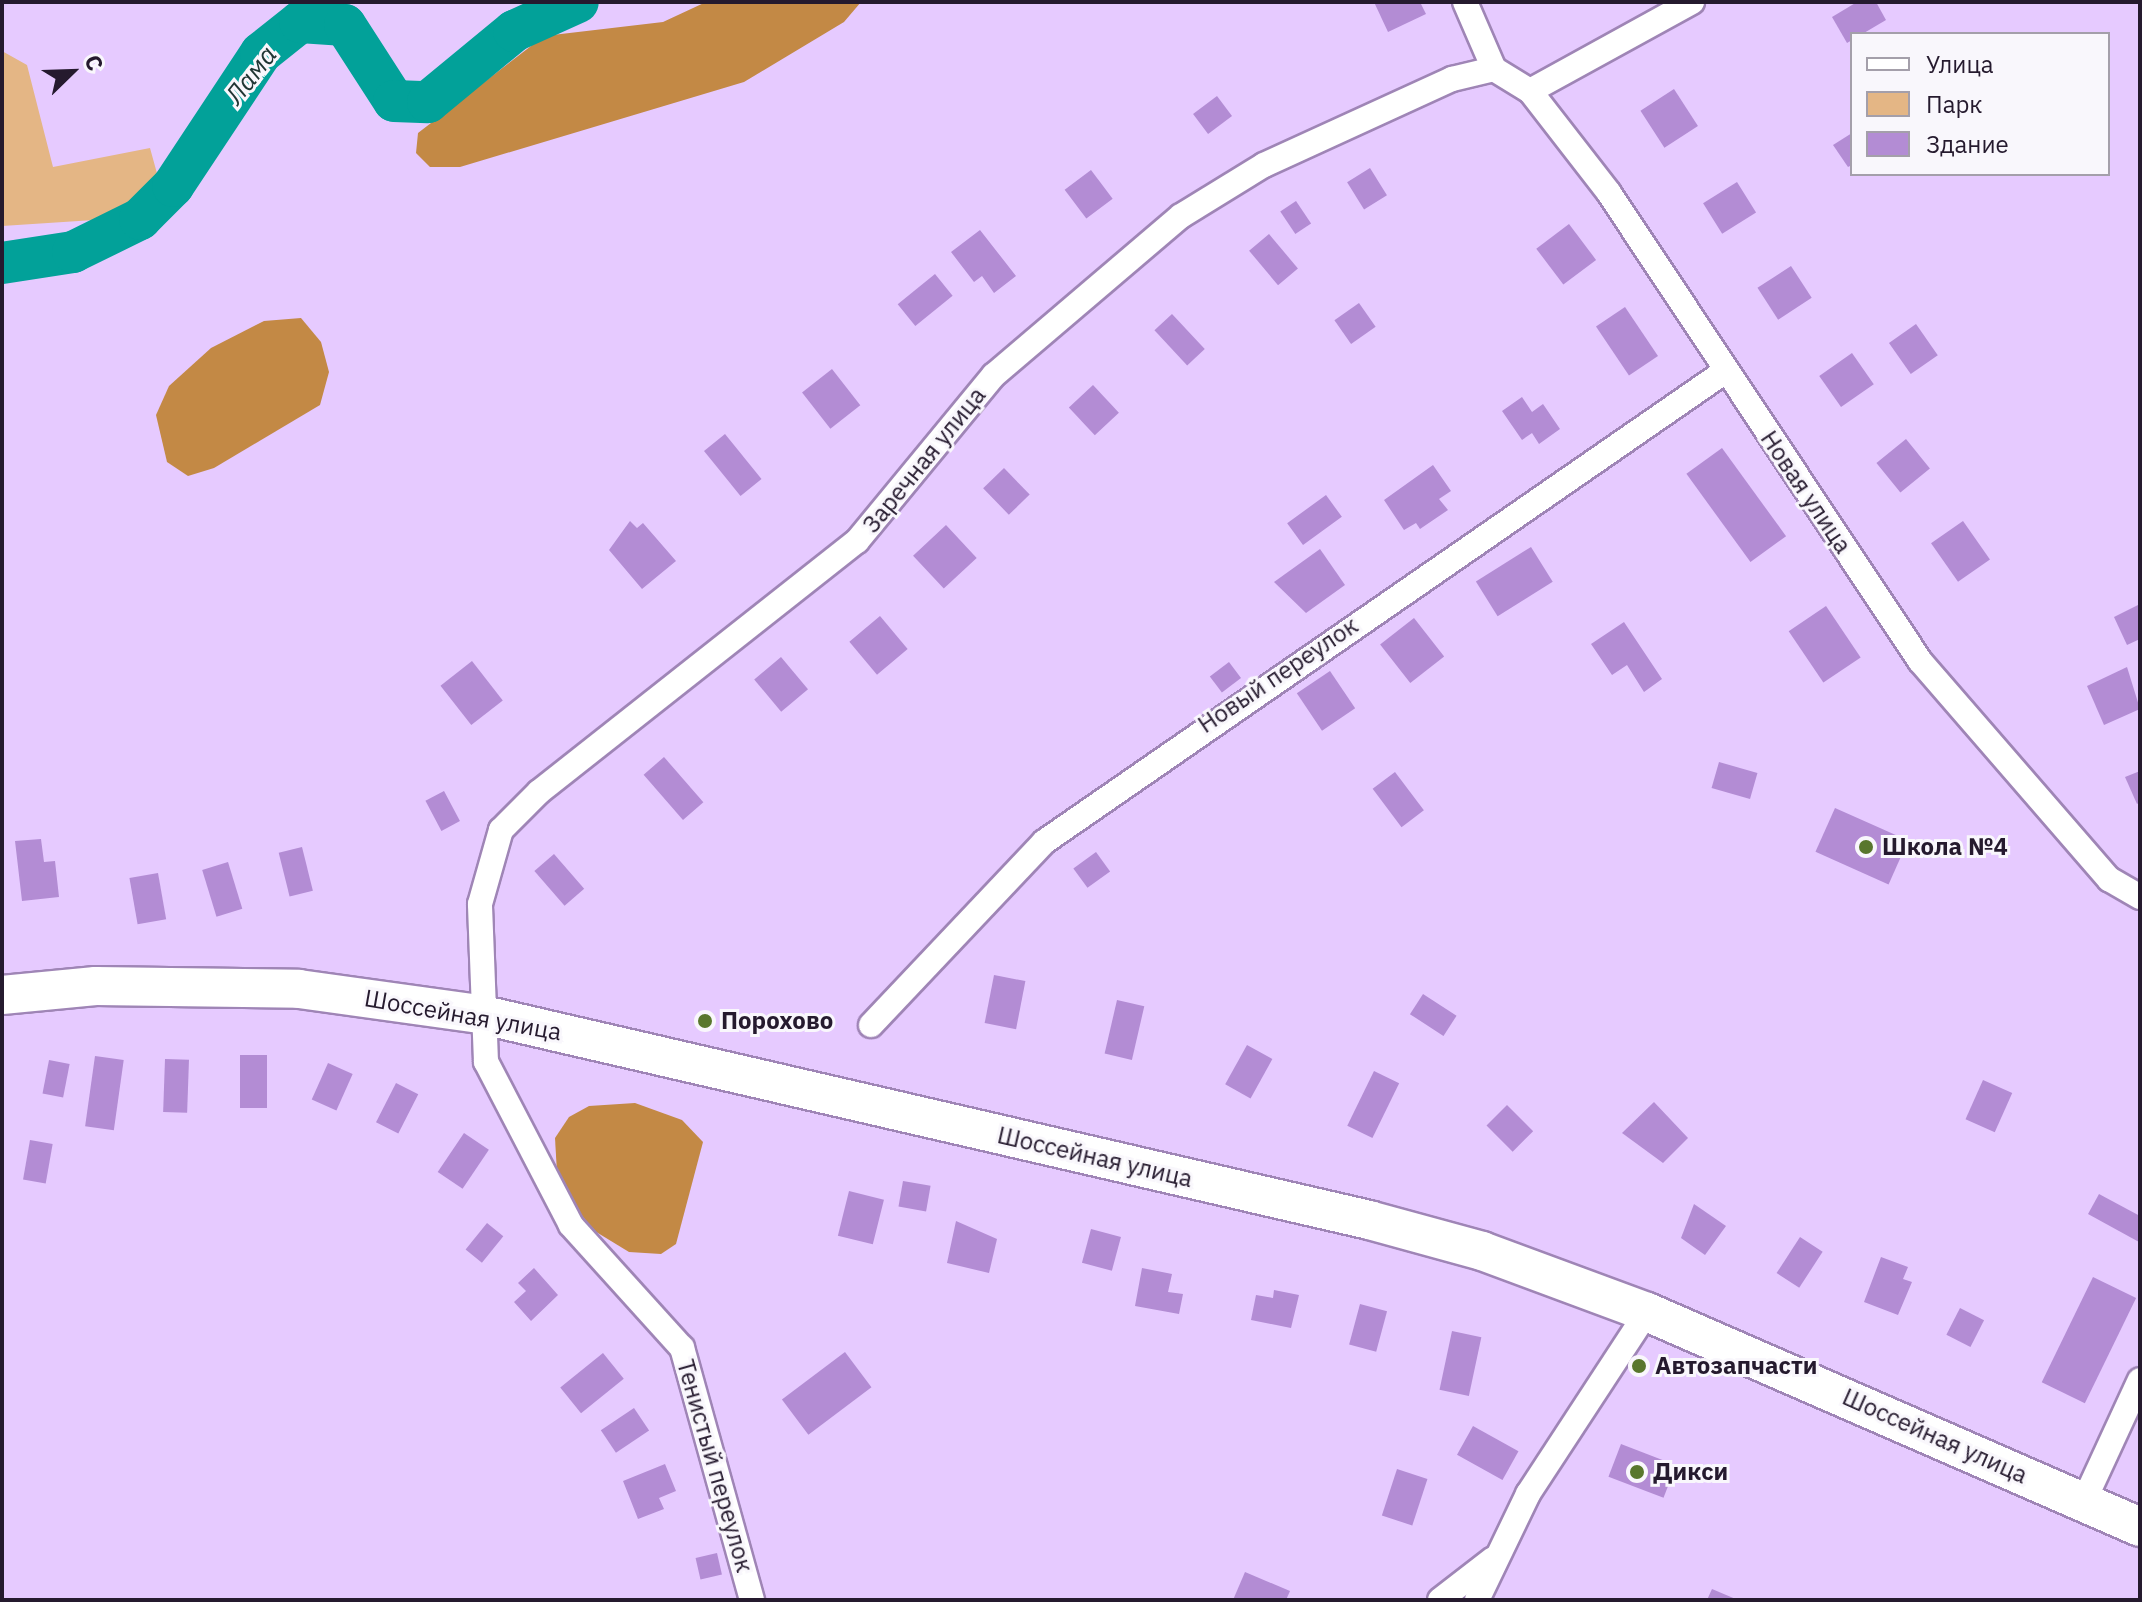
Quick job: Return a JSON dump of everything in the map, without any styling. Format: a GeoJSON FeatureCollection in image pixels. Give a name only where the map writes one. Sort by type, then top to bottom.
{"type":"FeatureCollection","features":[{"type":"Feature","properties":{"kind":"main road","name":"Шоссейная улица"},"geometry":{"type":"LineString","coordinates":[[2,995],[96,986],[299,989],[479,1014],[1369,1220],[1482,1251],[1647,1312],[2140,1527]]}},
{"type":"Feature","properties":{"kind":"street"},"geometry":{"type":"LineString","coordinates":[[1465,2],[1494,69]]}},
{"type":"Feature","properties":{"kind":"street"},"geometry":{"type":"LineString","coordinates":[[1530,91],[1692,2]]}},
{"type":"Feature","properties":{"kind":"street","name":"Новая улица"},"geometry":{"type":"LineString","coordinates":[[1494,69],[1530,91],[1609,193],[1724,372],[1920,661],[2109,879],[2140,897]]}},
{"type":"Feature","properties":{"kind":"street","name":"Заречная улица"},"geometry":{"type":"LineString","coordinates":[[479,1014],[487,858],[501,830],[539,792],[857,541],[994,375],[1181,216],[1264,165],[1452,79],[1494,69]]}},
{"type":"Feature","properties":{"kind":"street","name":"Новый переулок"},"geometry":{"type":"LineString","coordinates":[[871,1025],[1073,820],[1724,372]]}},
{"type":"Feature","properties":{"kind":"street","name":"Тенистый переулок"},"geometry":{"type":"LineString","coordinates":[[479,1014],[486,1062],[522,1122],[554,1199],[682,1348],[752,1600]]}},
{"type":"Feature","properties":{"kind":"street"},"geometry":{"type":"LineString","coordinates":[[1477,1600],[1495,1557],[1647,1312]]}},
{"type":"Feature","properties":{"kind":"street"},"geometry":{"type":"LineString","coordinates":[[2084,1501],[2140,1380]]}},
{"type":"Feature","properties":{"kind":"street"},"geometry":{"type":"LineString","coordinates":[[1440,1600],[1495,1557]]}},
{"type":"Feature","properties":{"kind":"green space"},"geometry":{"type":"Polygon","coordinates":[[[2,51],[27,65],[53,167],[150,148],[158,177],[145,198],[94,220],[2,226],[2,51]]]}},
{"type":"Feature","properties":{"kind":"shaded area"},"geometry":{"type":"Polygon","coordinates":[[[706,2],[861,2],[844,22],[744,82],[460,167],[430,167],[416,153],[418,133],[544,36],[663,22],[706,2]]]}},
{"type":"Feature","properties":{"kind":"shaded area"},"geometry":{"type":"Polygon","coordinates":[[[301,318],[321,342],[329,372],[320,405],[214,468],[188,476],[167,462],[156,415],[169,386],[211,348],[264,321],[301,318]]]}},
{"type":"Feature","properties":{"kind":"shaded area"},"geometry":{"type":"Polygon","coordinates":[[[635,1103],[682,1120],[703,1142],[676,1244],[661,1254],[629,1252],[588,1227],[557,1173],[555,1138],[569,1117],[589,1106],[635,1103]]]}},
{"type":"Feature","properties":{"kind":"building"},"geometry":{"type":"Polygon","coordinates":[[[1374,2],[1420,2],[1426,14],[1388,32],[1374,2]]]}},
{"type":"Feature","properties":{"kind":"building"},"geometry":{"type":"Polygon","coordinates":[[[1857,2],[1876,2],[1886,20],[1866,32],[1850,32],[1850,41],[1847,43],[1832,17],[1857,2]]]}},
{"type":"Feature","properties":{"kind":"building"},"geometry":{"type":"Polygon","coordinates":[[[1674,89],[1698,126],[1664,148],[1640,111],[1674,89]]]}},
{"type":"Feature","properties":{"kind":"building"},"geometry":{"type":"Polygon","coordinates":[[[1217,96],[1232,116],[1208,134],[1193,114],[1217,96]]]}},
{"type":"Feature","properties":{"kind":"building"},"geometry":{"type":"Polygon","coordinates":[[[1850,134],[1850,166],[1848,167],[1833,145],[1850,134]]]}},
{"type":"Feature","properties":{"kind":"building"},"geometry":{"type":"Polygon","coordinates":[[[1370,168],[1387,195],[1364,209],[1347,182],[1370,168]]]}},
{"type":"Feature","properties":{"kind":"building"},"geometry":{"type":"Polygon","coordinates":[[[1091,170],[1113,199],[1086,219],[1065,190],[1091,170]]]}},
{"type":"Feature","properties":{"kind":"building"},"geometry":{"type":"Polygon","coordinates":[[[1737,182],[1756,213],[1722,234],[1703,203],[1737,182]]]}},
{"type":"Feature","properties":{"kind":"building"},"geometry":{"type":"Polygon","coordinates":[[[1296,201],[1311,223],[1295,234],[1280,212],[1296,201]]]}},
{"type":"Feature","properties":{"kind":"building"},"geometry":{"type":"Polygon","coordinates":[[[1569,224],[1596,260],[1563,285],[1536,249],[1569,224]]]}},
{"type":"Feature","properties":{"kind":"building"},"geometry":{"type":"Polygon","coordinates":[[[980,230],[1016,276],[994,293],[982,276],[974,282],[951,252],[980,230]]]}},
{"type":"Feature","properties":{"kind":"building"},"geometry":{"type":"Polygon","coordinates":[[[1269,234],[1298,268],[1278,285],[1249,251],[1269,234]]]}},
{"type":"Feature","properties":{"kind":"building"},"geometry":{"type":"Polygon","coordinates":[[[1791,266],[1812,298],[1778,320],[1757,288],[1791,266]]]}},
{"type":"Feature","properties":{"kind":"building"},"geometry":{"type":"Polygon","coordinates":[[[935,274],[953,296],[915,326],[898,304],[935,274]]]}},
{"type":"Feature","properties":{"kind":"building"},"geometry":{"type":"Polygon","coordinates":[[[1359,303],[1376,327],[1351,344],[1334,320],[1359,303]]]}},
{"type":"Feature","properties":{"kind":"building"},"geometry":{"type":"Polygon","coordinates":[[[1625,307],[1658,356],[1629,375],[1596,327],[1625,307]]]}},
{"type":"Feature","properties":{"kind":"building"},"geometry":{"type":"Polygon","coordinates":[[[1172,314],[1205,349],[1187,365],[1154,330],[1172,314]]]}},
{"type":"Feature","properties":{"kind":"building"},"geometry":{"type":"Polygon","coordinates":[[[1916,324],[1938,355],[1911,374],[1889,343],[1916,324]]]}},
{"type":"Feature","properties":{"kind":"building"},"geometry":{"type":"Polygon","coordinates":[[[1852,353],[1874,384],[1841,407],[1819,376],[1852,353]]]}},
{"type":"Feature","properties":{"kind":"building"},"geometry":{"type":"Polygon","coordinates":[[[832,369],[860,405],[830,429],[802,392],[832,369]]]}},
{"type":"Feature","properties":{"kind":"building"},"geometry":{"type":"Polygon","coordinates":[[[1093,385],[1119,413],[1095,435],[1069,408],[1093,385]]]}},
{"type":"Feature","properties":{"kind":"building"},"geometry":{"type":"Polygon","coordinates":[[[1522,397],[1532,412],[1543,404],[1560,429],[1539,444],[1532,433],[1522,440],[1502,411],[1522,397]]]}},
{"type":"Feature","properties":{"kind":"building"},"geometry":{"type":"Polygon","coordinates":[[[725,434],[762,479],[741,496],[704,451],[725,434]]]}},
{"type":"Feature","properties":{"kind":"building"},"geometry":{"type":"Polygon","coordinates":[[[1906,439],[1930,469],[1900,492],[1876,463],[1906,439]]]}},
{"type":"Feature","properties":{"kind":"building"},"geometry":{"type":"Polygon","coordinates":[[[1722,448],[1786,536],[1750,562],[1686,474],[1722,448]]]}},
{"type":"Feature","properties":{"kind":"building"},"geometry":{"type":"Polygon","coordinates":[[[1433,465],[1451,491],[1439,499],[1448,510],[1420,529],[1416,523],[1404,530],[1384,500],[1433,465]]]}},
{"type":"Feature","properties":{"kind":"building"},"geometry":{"type":"Polygon","coordinates":[[[1004,468],[1030,495],[1009,515],[983,488],[1004,468]]]}},
{"type":"Feature","properties":{"kind":"building"},"geometry":{"type":"Polygon","coordinates":[[[1326,495],[1342,517],[1303,545],[1287,523],[1326,495]]]}},
{"type":"Feature","properties":{"kind":"building"},"geometry":{"type":"Polygon","coordinates":[[[630,521],[637,528],[643,523],[676,561],[642,589],[609,550],[630,521]]]}},
{"type":"Feature","properties":{"kind":"building"},"geometry":{"type":"Polygon","coordinates":[[[1963,521],[1990,560],[1958,582],[1931,543],[1963,521]]]}},
{"type":"Feature","properties":{"kind":"building"},"geometry":{"type":"Polygon","coordinates":[[[946,525],[977,558],[944,589],[913,556],[946,525]]]}},
{"type":"Feature","properties":{"kind":"building"},"geometry":{"type":"Polygon","coordinates":[[[1531,547],[1553,582],[1498,616],[1476,581],[1531,547]]]}},
{"type":"Feature","properties":{"kind":"building"},"geometry":{"type":"Polygon","coordinates":[[[1320,549],[1345,585],[1306,613],[1274,582],[1320,549]]]}},
{"type":"Feature","properties":{"kind":"building"},"geometry":{"type":"Polygon","coordinates":[[[2140,604],[2140,639],[2127,645],[2114,617],[2140,604]]]}},
{"type":"Feature","properties":{"kind":"building"},"geometry":{"type":"Polygon","coordinates":[[[1826,606],[1861,657],[1823,683],[1789,631],[1826,606]]]}},
{"type":"Feature","properties":{"kind":"building"},"geometry":{"type":"Polygon","coordinates":[[[880,616],[908,649],[877,675],[849,642],[880,616]]]}},
{"type":"Feature","properties":{"kind":"building"},"geometry":{"type":"Polygon","coordinates":[[[1414,618],[1444,657],[1410,683],[1380,644],[1414,618]]]}},
{"type":"Feature","properties":{"kind":"building"},"geometry":{"type":"Polygon","coordinates":[[[1624,622],[1662,679],[1644,692],[1627,665],[1612,675],[1591,644],[1624,622]]]}},
{"type":"Feature","properties":{"kind":"building"},"geometry":{"type":"Polygon","coordinates":[[[781,657],[808,689],[781,712],[754,679],[781,657]]]}},
{"type":"Feature","properties":{"kind":"building"},"geometry":{"type":"Polygon","coordinates":[[[472,661],[503,700],[471,725],[440,686],[472,661]]]}},
{"type":"Feature","properties":{"kind":"building"},"geometry":{"type":"Polygon","coordinates":[[[1229,662],[1241,678],[1222,692],[1210,676],[1229,662]]]}},
{"type":"Feature","properties":{"kind":"building"},"geometry":{"type":"Polygon","coordinates":[[[2127,667],[2140,709],[2104,725],[2087,686],[2127,667]]]}},
{"type":"Feature","properties":{"kind":"building"},"geometry":{"type":"Polygon","coordinates":[[[1330,671],[1355,708],[1322,731],[1297,693],[1330,671]]]}},
{"type":"Feature","properties":{"kind":"building"},"geometry":{"type":"Polygon","coordinates":[[[664,757],[703,802],[683,820],[644,775],[664,757]]]}},
{"type":"Feature","properties":{"kind":"building"},"geometry":{"type":"Polygon","coordinates":[[[1719,762],[1757,773],[1750,799],[1712,788],[1719,762]]]}},
{"type":"Feature","properties":{"kind":"building"},"geometry":{"type":"Polygon","coordinates":[[[2140,771],[2140,802],[2137,804],[2125,777],[2140,771]]]}},
{"type":"Feature","properties":{"kind":"building"},"geometry":{"type":"Polygon","coordinates":[[[1395,772],[1424,810],[1402,827],[1373,789],[1395,772]]]}},
{"type":"Feature","properties":{"kind":"building"},"geometry":{"type":"Polygon","coordinates":[[[444,791],[460,821],[441,831],[425,801],[444,791]]]}},
{"type":"Feature","properties":{"kind":"building"},"geometry":{"type":"Polygon","coordinates":[[[1835,808],[1908,841],[1889,884],[1815,852],[1835,808]]]}},
{"type":"Feature","properties":{"kind":"building"},"geometry":{"type":"Polygon","coordinates":[[[41,839],[44,862],[55,861],[59,897],[22,901],[15,841],[41,839]]]}},
{"type":"Feature","properties":{"kind":"building"},"geometry":{"type":"Polygon","coordinates":[[[302,847],[313,891],[290,896],[279,853],[302,847]]]}},
{"type":"Feature","properties":{"kind":"building"},"geometry":{"type":"Polygon","coordinates":[[[1096,852],[1110,871],[1087,888],[1073,868],[1096,852]]]}},
{"type":"Feature","properties":{"kind":"building"},"geometry":{"type":"Polygon","coordinates":[[[554,854],[584,889],[565,906],[534,871],[554,854]]]}},
{"type":"Feature","properties":{"kind":"building"},"geometry":{"type":"Polygon","coordinates":[[[228,862],[242,909],[217,917],[202,870],[228,862]]]}},
{"type":"Feature","properties":{"kind":"building"},"geometry":{"type":"Polygon","coordinates":[[[158,873],[166,919],[138,924],[129,878],[158,873]]]}},
{"type":"Feature","properties":{"kind":"building"},"geometry":{"type":"Polygon","coordinates":[[[994,975],[1025,981],[1016,1029],[985,1023],[994,975]]]}},
{"type":"Feature","properties":{"kind":"building"},"geometry":{"type":"Polygon","coordinates":[[[1423,994],[1457,1016],[1443,1036],[1410,1014],[1423,994]]]}},
{"type":"Feature","properties":{"kind":"building"},"geometry":{"type":"Polygon","coordinates":[[[1117,1000],[1144,1006],[1132,1060],[1105,1054],[1117,1000]]]}},
{"type":"Feature","properties":{"kind":"building"},"geometry":{"type":"Polygon","coordinates":[[[1247,1045],[1272,1059],[1251,1098],[1225,1084],[1247,1045]]]}},
{"type":"Feature","properties":{"kind":"building"},"geometry":{"type":"Polygon","coordinates":[[[240,1055],[267,1055],[267,1108],[240,1108],[240,1055]]]}},
{"type":"Feature","properties":{"kind":"building"},"geometry":{"type":"Polygon","coordinates":[[[95,1056],[124,1060],[114,1130],[85,1126],[95,1056]]]}},
{"type":"Feature","properties":{"kind":"building"},"geometry":{"type":"Polygon","coordinates":[[[165,1059],[189,1060],[187,1113],[163,1112],[165,1059]]]}},
{"type":"Feature","properties":{"kind":"building"},"geometry":{"type":"Polygon","coordinates":[[[49,1060],[70,1064],[63,1097],[43,1093],[49,1060]]]}},
{"type":"Feature","properties":{"kind":"building"},"geometry":{"type":"Polygon","coordinates":[[[328,1063],[353,1074],[336,1111],[312,1100],[328,1063]]]}},
{"type":"Feature","properties":{"kind":"building"},"geometry":{"type":"Polygon","coordinates":[[[1374,1071],[1399,1083],[1372,1138],[1347,1126],[1374,1071]]]}},
{"type":"Feature","properties":{"kind":"building"},"geometry":{"type":"Polygon","coordinates":[[[1983,1080],[2012,1093],[1995,1132],[1966,1119],[1983,1080]]]}},
{"type":"Feature","properties":{"kind":"building"},"geometry":{"type":"Polygon","coordinates":[[[396,1083],[418,1094],[398,1134],[376,1122],[396,1083]]]}},
{"type":"Feature","properties":{"kind":"building"},"geometry":{"type":"Polygon","coordinates":[[[1654,1102],[1688,1138],[1663,1163],[1622,1133],[1654,1102]]]}},
{"type":"Feature","properties":{"kind":"building"},"geometry":{"type":"Polygon","coordinates":[[[1507,1105],[1533,1131],[1513,1152],[1486,1126],[1507,1105]]]}},
{"type":"Feature","properties":{"kind":"building"},"geometry":{"type":"Polygon","coordinates":[[[464,1133],[489,1150],[463,1189],[438,1172],[464,1133]]]}},
{"type":"Feature","properties":{"kind":"building"},"geometry":{"type":"Polygon","coordinates":[[[30,1140],[53,1144],[46,1183],[23,1179],[30,1140]]]}},
{"type":"Feature","properties":{"kind":"building"},"geometry":{"type":"Polygon","coordinates":[[[903,1181],[931,1186],[926,1211],[898,1207],[903,1181]]]}},
{"type":"Feature","properties":{"kind":"building"},"geometry":{"type":"Polygon","coordinates":[[[849,1191],[884,1200],[873,1244],[838,1236],[849,1191]]]}},
{"type":"Feature","properties":{"kind":"building"},"geometry":{"type":"Polygon","coordinates":[[[2099,1194],[2140,1216],[2139,1242],[2088,1214],[2099,1194]]]}},
{"type":"Feature","properties":{"kind":"building"},"geometry":{"type":"Polygon","coordinates":[[[1694,1204],[1726,1226],[1705,1255],[1681,1238],[1694,1204]]]}},
{"type":"Feature","properties":{"kind":"building"},"geometry":{"type":"Polygon","coordinates":[[[956,1221],[997,1239],[989,1273],[947,1263],[956,1221]]]}},
{"type":"Feature","properties":{"kind":"building"},"geometry":{"type":"Polygon","coordinates":[[[487,1223],[503,1236],[482,1263],[466,1249],[487,1223]]]}},
{"type":"Feature","properties":{"kind":"building"},"geometry":{"type":"Polygon","coordinates":[[[1091,1229],[1121,1237],[1112,1271],[1082,1263],[1091,1229]]]}},
{"type":"Feature","properties":{"kind":"building"},"geometry":{"type":"Polygon","coordinates":[[[1800,1237],[1823,1252],[1799,1288],[1777,1273],[1800,1237]]]}},
{"type":"Feature","properties":{"kind":"building"},"geometry":{"type":"Polygon","coordinates":[[[1881,1257],[1908,1267],[1903,1279],[1912,1282],[1898,1315],[1864,1302],[1881,1257]]]}},
{"type":"Feature","properties":{"kind":"building"},"geometry":{"type":"Polygon","coordinates":[[[534,1268],[558,1295],[531,1321],[514,1302],[526,1291],[518,1283],[534,1268]]]}},
{"type":"Feature","properties":{"kind":"building"},"geometry":{"type":"Polygon","coordinates":[[[1142,1268],[1172,1274],[1168,1292],[1183,1294],[1179,1314],[1135,1306],[1142,1268]]]}},
{"type":"Feature","properties":{"kind":"building"},"geometry":{"type":"Polygon","coordinates":[[[2093,1277],[2136,1298],[2085,1403],[2042,1382],[2093,1277]]]}},
{"type":"Feature","properties":{"kind":"building"},"geometry":{"type":"Polygon","coordinates":[[[1274,1290],[1299,1295],[1291,1328],[1251,1320],[1256,1295],[1273,1298],[1274,1290]]]}},
{"type":"Feature","properties":{"kind":"building"},"geometry":{"type":"Polygon","coordinates":[[[1360,1304],[1387,1311],[1376,1352],[1349,1345],[1360,1304]]]}},
{"type":"Feature","properties":{"kind":"building"},"geometry":{"type":"Polygon","coordinates":[[[1960,1308],[1984,1320],[1970,1347],[1946,1335],[1960,1308]]]}},
{"type":"Feature","properties":{"kind":"building"},"geometry":{"type":"Polygon","coordinates":[[[1452,1331],[1481,1337],[1469,1396],[1440,1390],[1452,1331]]]}},
{"type":"Feature","properties":{"kind":"building"},"geometry":{"type":"Polygon","coordinates":[[[845,1352],[871,1387],[808,1435],[782,1400],[845,1352]]]}},
{"type":"Feature","properties":{"kind":"building"},"geometry":{"type":"Polygon","coordinates":[[[603,1353],[624,1379],[581,1413],[560,1388],[603,1353]]]}},
{"type":"Feature","properties":{"kind":"building"},"geometry":{"type":"Polygon","coordinates":[[[634,1408],[649,1430],[616,1453],[601,1430],[634,1408]]]}},
{"type":"Feature","properties":{"kind":"building"},"geometry":{"type":"Polygon","coordinates":[[[1473,1426],[1518,1451],[1502,1480],[1457,1455],[1473,1426]]]}},
{"type":"Feature","properties":{"kind":"building"},"geometry":{"type":"Polygon","coordinates":[[[1621,1444],[1676,1465],[1664,1498],[1608,1477],[1621,1444]]]}},
{"type":"Feature","properties":{"kind":"building"},"geometry":{"type":"Polygon","coordinates":[[[665,1464],[676,1491],[659,1498],[664,1509],[638,1519],[623,1481],[665,1464]]]}},
{"type":"Feature","properties":{"kind":"building"},"geometry":{"type":"Polygon","coordinates":[[[1397,1469],[1427,1479],[1412,1525],[1382,1516],[1397,1469]]]}},
{"type":"Feature","properties":{"kind":"building"},"geometry":{"type":"Polygon","coordinates":[[[717,1553],[722,1574],[701,1579],[696,1558],[717,1553]]]}},
{"type":"Feature","properties":{"kind":"building"},"geometry":{"type":"Polygon","coordinates":[[[1245,1572],[1290,1591],[1286,1600],[1233,1600],[1245,1572]]]}},
{"type":"Feature","properties":{"kind":"building"},"geometry":{"type":"Polygon","coordinates":[[[1712,1589],[1738,1600],[1707,1600],[1712,1589]]]}},
{"type":"Feature","properties":{"kind":"waterway","name":"Лама"},"geometry":{"type":"LineString","coordinates":[[2,263],[73,252],[140,219],[173,186],[261,53],[300,22],[345,25],[394,101],[428,102],[514,31],[578,2]]}},
{"type":"Feature","properties":{"kind":"place","name":"Школа №4"},"geometry":{"type":"Point","coordinates":[1866,847]}},
{"type":"Feature","properties":{"kind":"place","name":"Порохово"},"geometry":{"type":"Point","coordinates":[705,1021]}},
{"type":"Feature","properties":{"kind":"place","name":"Автозапчасти"},"geometry":{"type":"Point","coordinates":[1639,1366]}},
{"type":"Feature","properties":{"kind":"place","name":"Дикси"},"geometry":{"type":"Point","coordinates":[1637,1472]}}]}
